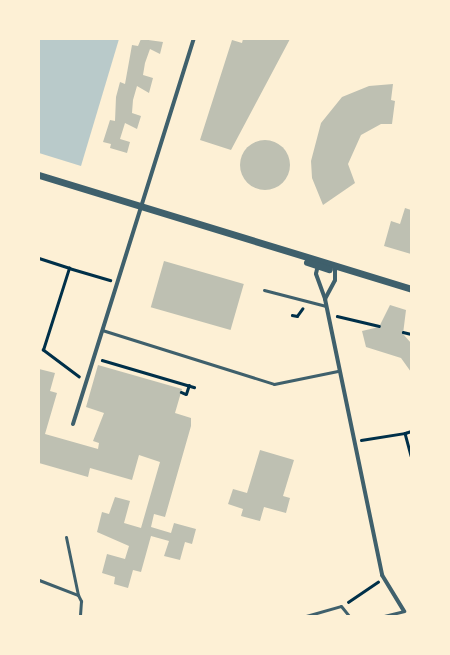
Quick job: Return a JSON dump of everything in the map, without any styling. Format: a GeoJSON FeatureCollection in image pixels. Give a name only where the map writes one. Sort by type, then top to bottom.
{"type":"FeatureCollection","features":[{"type":"Feature","properties":{"kind":"street"},"geometry":{"type":"LineString","coordinates":[[74,424],[140,206],[194,39]]}},
{"type":"Feature","properties":{"kind":"street"},"geometry":{"type":"LineString","coordinates":[[39,176],[280,249],[318,263],[411,290]]}},
{"type":"Feature","properties":{"kind":"street"},"geometry":{"type":"LineString","coordinates":[[318,263],[316,274],[326,299]]}},
{"type":"Feature","properties":{"kind":"street"},"geometry":{"type":"LineString","coordinates":[[335,268],[326,299],[326,306],[338,371],[384,578],[404,611]]}},
{"type":"Feature","properties":{"kind":"lane"},"geometry":{"type":"LineString","coordinates":[[264,290],[326,306]]}},
{"type":"Feature","properties":{"kind":"lane"},"geometry":{"type":"LineString","coordinates":[[102,330],[274,384],[338,371]]}},
{"type":"Feature","properties":{"kind":"lane"},"geometry":{"type":"LineString","coordinates":[[66,537],[78,594],[81,601],[80,616]]}},
{"type":"Feature","properties":{"kind":"lane"},"geometry":{"type":"LineString","coordinates":[[39,580],[78,594]]}},
{"type":"Feature","properties":{"kind":"lane"},"geometry":{"type":"LineString","coordinates":[[306,616],[341,606],[349,616]]}},
{"type":"Feature","properties":{"kind":"lane"},"geometry":{"type":"LineString","coordinates":[[384,616],[404,611]]}},
{"type":"Feature","properties":{"kind":"path"},"geometry":{"type":"LineString","coordinates":[[39,258],[110,280]]}},
{"type":"Feature","properties":{"kind":"path"},"geometry":{"type":"LineString","coordinates":[[69,268],[42,350],[65,369],[87,380]]}},
{"type":"Feature","properties":{"kind":"path"},"geometry":{"type":"LineString","coordinates":[[292,315],[297,316],[302,309]]}},
{"type":"Feature","properties":{"kind":"path"},"geometry":{"type":"LineString","coordinates":[[336,316],[379,326]]}},
{"type":"Feature","properties":{"kind":"path"},"geometry":{"type":"LineString","coordinates":[[403,332],[411,334]]}},
{"type":"Feature","properties":{"kind":"path"},"geometry":{"type":"LineString","coordinates":[[94,357],[194,387]]}},
{"type":"Feature","properties":{"kind":"path"},"geometry":{"type":"LineString","coordinates":[[181,392],[186,394],[189,385]]}},
{"type":"Feature","properties":{"kind":"path"},"geometry":{"type":"LineString","coordinates":[[353,442],[411,431]]}},
{"type":"Feature","properties":{"kind":"path"},"geometry":{"type":"LineString","coordinates":[[405,433],[411,455]]}},
{"type":"Feature","properties":{"kind":"path"},"geometry":{"type":"LineString","coordinates":[[341,606],[384,578]]}},
{"type":"Feature","properties":{"kind":"shaded area"},"geometry":{"type":"Polygon","coordinates":[[[39,39],[119,39],[81,166],[39,153],[39,39]]]}},
{"type":"Feature","properties":{"kind":"building"},"geometry":{"type":"Polygon","coordinates":[[[141,39],[163,42],[160,54],[150,49],[145,63],[143,75],[153,78],[149,93],[137,86],[133,100],[132,113],[141,116],[137,129],[125,123],[120,139],[130,142],[127,153],[110,148],[111,144],[103,142],[110,120],[115,121],[116,97],[120,82],[125,84],[132,45],[138,46],[141,39]]]}},
{"type":"Feature","properties":{"kind":"building"},"geometry":{"type":"Polygon","coordinates":[[[243,39],[290,39],[231,150],[200,140],[232,40],[242,43],[243,39]]]}},
{"type":"Feature","properties":{"kind":"building"},"geometry":{"type":"Polygon","coordinates":[[[393,84],[391,100],[395,101],[392,124],[381,124],[361,135],[348,164],[355,183],[323,205],[312,178],[311,161],[321,123],[342,97],[369,86],[393,84]]]}},
{"type":"Feature","properties":{"kind":"building"},"geometry":{"type":"Polygon","coordinates":[[[260,140],[270,140],[283,147],[290,160],[290,170],[283,183],[270,190],[260,190],[251,186],[244,179],[240,170],[240,160],[244,151],[251,144],[260,140]]]}},
{"type":"Feature","properties":{"kind":"building"},"geometry":{"type":"Polygon","coordinates":[[[405,208],[411,210],[411,254],[384,246],[391,221],[400,224],[405,208]]]}},
{"type":"Feature","properties":{"kind":"building"},"geometry":{"type":"Polygon","coordinates":[[[164,261],[244,284],[231,330],[151,307],[164,261]]]}},
{"type":"Feature","properties":{"kind":"building"},"geometry":{"type":"Polygon","coordinates":[[[390,305],[406,310],[403,334],[411,343],[411,372],[401,358],[366,347],[362,331],[379,327],[390,305]]]}},
{"type":"Feature","properties":{"kind":"building"},"geometry":{"type":"Polygon","coordinates":[[[98,365],[182,389],[175,413],[191,418],[191,426],[165,517],[154,514],[151,527],[171,533],[174,523],[196,529],[192,544],[185,542],[180,560],[164,556],[169,541],[151,536],[141,572],[133,570],[128,588],[114,584],[115,577],[102,573],[107,554],[125,559],[129,546],[97,532],[102,512],[109,514],[115,497],[130,501],[124,523],[141,528],[160,462],[139,455],[132,480],[90,468],[88,477],[39,463],[39,369],[55,373],[50,391],[57,393],[45,434],[98,449],[99,443],[93,441],[104,413],[86,407],[98,365]]]}},
{"type":"Feature","properties":{"kind":"building"},"geometry":{"type":"Polygon","coordinates":[[[260,450],[294,460],[283,496],[290,498],[286,513],[264,507],[260,521],[241,516],[243,509],[228,504],[233,489],[247,493],[260,450]]]}}]}
